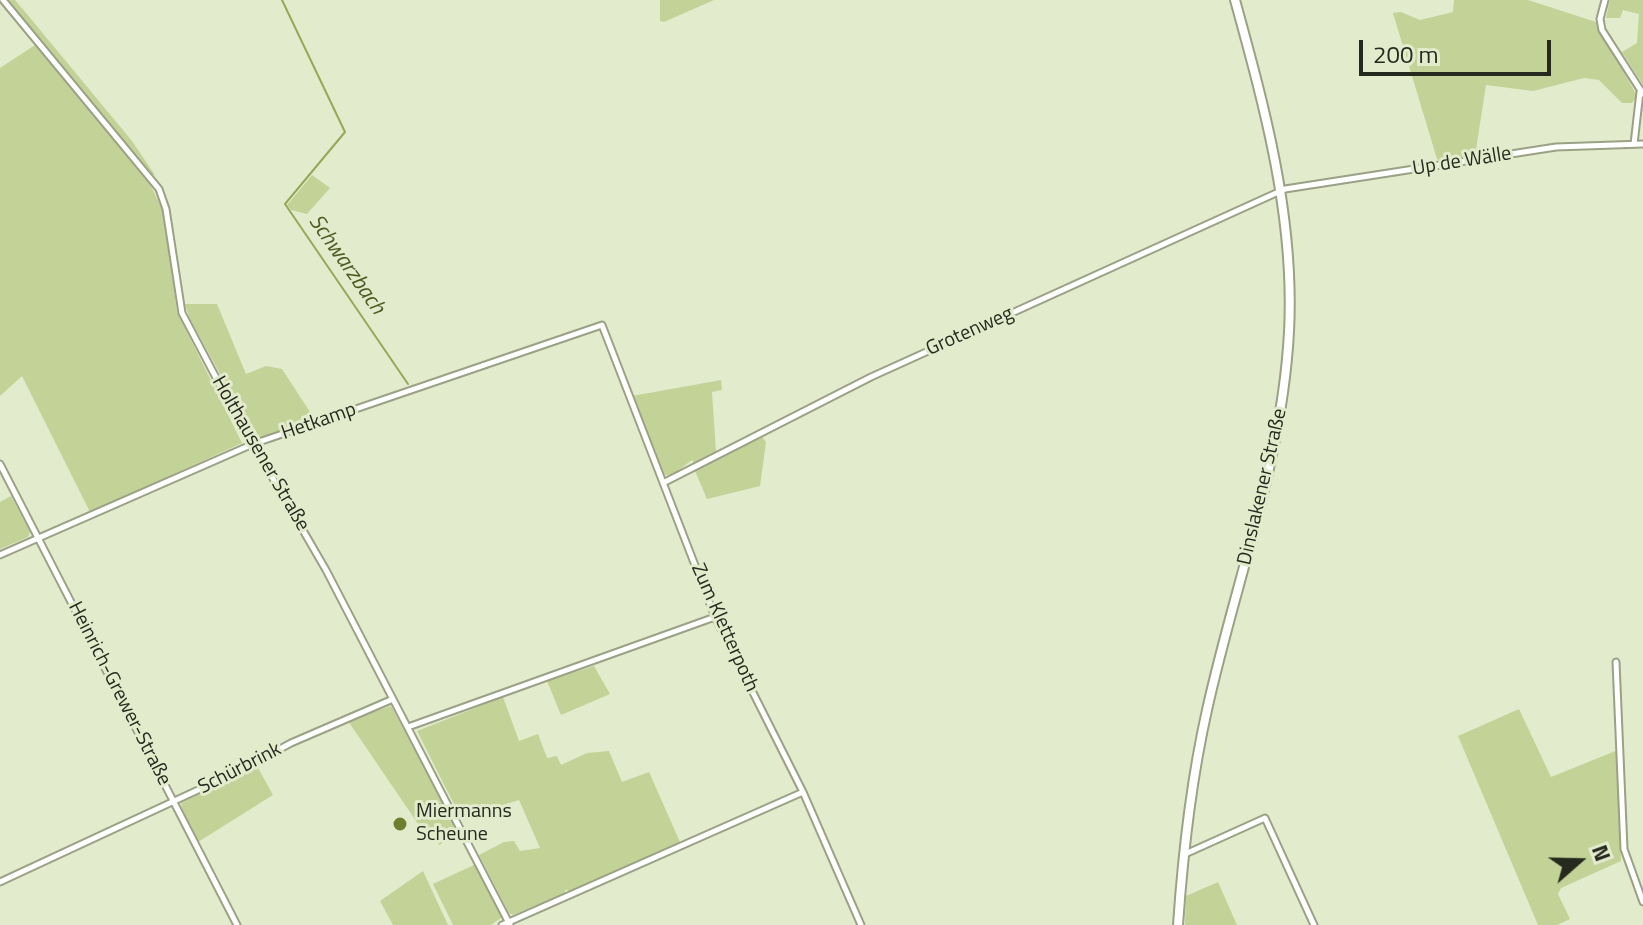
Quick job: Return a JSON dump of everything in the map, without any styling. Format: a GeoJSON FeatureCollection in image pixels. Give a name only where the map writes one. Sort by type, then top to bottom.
{"type":"FeatureCollection","features":[{"type":"Feature","properties":{"kind":"main road","name":"Dinslakener Straße"},"geometry":{"type":"LineString","coordinates":[[1178,925],[1183,856],[1207,709],[1271,467],[1284,391],[1290,289],[1281,191],[1235,0]]}},
{"type":"Feature","properties":{"kind":"street","name":"Holthausener Straße"},"geometry":{"type":"LineString","coordinates":[[3,0],[159,189],[166,209],[182,313],[326,570],[507,924]]}},
{"type":"Feature","properties":{"kind":"street"},"geometry":{"type":"LineString","coordinates":[[1605,0],[1600,19],[1602,30],[1642,92],[1634,144]]}},
{"type":"Feature","properties":{"kind":"street","name":"Up de Wälle"},"geometry":{"type":"LineString","coordinates":[[1281,191],[1556,147],[1643,144]]}},
{"type":"Feature","properties":{"kind":"street","name":"Grotenweg"},"geometry":{"type":"LineString","coordinates":[[663,483],[886,371],[1281,191]]}},
{"type":"Feature","properties":{"kind":"street","name":"Hetkamp"},"geometry":{"type":"LineString","coordinates":[[0,555],[253,444],[602,325]]}},
{"type":"Feature","properties":{"kind":"street","name":"Zum Kletterpoth"},"geometry":{"type":"LineString","coordinates":[[602,325],[715,617],[803,792],[861,925]]}},
{"type":"Feature","properties":{"kind":"street","name":"Heinrich-Grewer-Straße"},"geometry":{"type":"LineString","coordinates":[[0,464],[237,925]]}},
{"type":"Feature","properties":{"kind":"street"},"geometry":{"type":"LineString","coordinates":[[408,727],[715,617]]}},
{"type":"Feature","properties":{"kind":"street"},"geometry":{"type":"LineString","coordinates":[[1616,662],[1624,849],[1643,902]]}},
{"type":"Feature","properties":{"kind":"street","name":"Schürbrink"},"geometry":{"type":"LineString","coordinates":[[0,882],[174,802],[290,744],[393,699]]}},
{"type":"Feature","properties":{"kind":"street"},"geometry":{"type":"LineString","coordinates":[[507,924],[803,792]]}},
{"type":"Feature","properties":{"kind":"street"},"geometry":{"type":"LineString","coordinates":[[1183,856],[1265,818],[1314,925]]}},
{"type":"Feature","properties":{"kind":"green space"},"geometry":{"type":"Polygon","coordinates":[[[7,0],[15,0],[132,141],[155,175],[148,173],[7,0]]]}},
{"type":"Feature","properties":{"kind":"green space"},"geometry":{"type":"Polygon","coordinates":[[[660,0],[714,0],[664,22],[660,21],[660,0]]]}},
{"type":"Feature","properties":{"kind":"green space"},"geometry":{"type":"Polygon","coordinates":[[[1454,0],[1528,0],[1596,22],[1637,96],[1632,103],[1622,103],[1599,80],[1584,78],[1533,91],[1486,85],[1475,156],[1441,162],[1437,159],[1393,13],[1401,12],[1420,20],[1453,12],[1454,0]]]}},
{"type":"Feature","properties":{"kind":"green space"},"geometry":{"type":"Polygon","coordinates":[[[1610,0],[1643,0],[1643,85],[1622,52],[1637,43],[1639,14],[1623,10],[1620,18],[1606,18],[1610,0]]]}},
{"type":"Feature","properties":{"kind":"green space"},"geometry":{"type":"Polygon","coordinates":[[[35,45],[151,186],[164,213],[177,312],[242,443],[90,512],[22,376],[0,396],[0,68],[35,45]]]}},
{"type":"Feature","properties":{"kind":"green space"},"geometry":{"type":"Polygon","coordinates":[[[312,175],[330,188],[307,214],[291,210],[287,205],[312,175]]]}},
{"type":"Feature","properties":{"kind":"green space"},"geometry":{"type":"Polygon","coordinates":[[[185,304],[217,304],[246,374],[266,366],[282,369],[310,412],[307,422],[256,440],[189,317],[185,304]]]}},
{"type":"Feature","properties":{"kind":"green space"},"geometry":{"type":"Polygon","coordinates":[[[721,380],[722,390],[712,392],[716,452],[694,463],[692,460],[671,476],[663,474],[632,396],[721,380]]]}},
{"type":"Feature","properties":{"kind":"green space"},"geometry":{"type":"Polygon","coordinates":[[[762,437],[766,442],[760,486],[707,499],[695,471],[762,437]]]}},
{"type":"Feature","properties":{"kind":"green space"},"geometry":{"type":"Polygon","coordinates":[[[11,496],[30,532],[28,537],[0,549],[0,502],[11,496]]]}},
{"type":"Feature","properties":{"kind":"green space"},"geometry":{"type":"Polygon","coordinates":[[[594,666],[610,694],[561,715],[547,681],[594,666]]]}},
{"type":"Feature","properties":{"kind":"green space"},"geometry":{"type":"Polygon","coordinates":[[[503,697],[519,741],[538,734],[547,758],[557,756],[561,765],[587,753],[609,751],[622,782],[649,772],[680,842],[569,892],[566,889],[564,894],[513,915],[509,913],[479,855],[504,842],[514,841],[520,851],[540,848],[519,800],[461,818],[417,731],[503,697]]]}},
{"type":"Feature","properties":{"kind":"green space"},"geometry":{"type":"Polygon","coordinates":[[[391,706],[460,834],[439,845],[434,834],[427,837],[348,721],[391,706]]]}},
{"type":"Feature","properties":{"kind":"green space"},"geometry":{"type":"Polygon","coordinates":[[[1519,709],[1551,777],[1618,750],[1621,861],[1561,888],[1558,894],[1570,919],[1557,925],[1538,925],[1458,736],[1519,709]]]}},
{"type":"Feature","properties":{"kind":"green space"},"geometry":{"type":"Polygon","coordinates":[[[257,766],[273,795],[198,842],[181,803],[257,766]]]}},
{"type":"Feature","properties":{"kind":"green space"},"geometry":{"type":"Polygon","coordinates":[[[476,864],[502,917],[491,925],[453,925],[433,884],[476,864]]]}},
{"type":"Feature","properties":{"kind":"green space"},"geometry":{"type":"Polygon","coordinates":[[[423,871],[448,925],[393,925],[380,901],[423,871]]]}},
{"type":"Feature","properties":{"kind":"green space"},"geometry":{"type":"Polygon","coordinates":[[[1218,882],[1237,925],[1185,925],[1186,896],[1218,882]]]}},
{"type":"Feature","properties":{"kind":"waterway","name":"Schwarzbach"},"geometry":{"type":"LineString","coordinates":[[282,0],[345,132],[285,204],[408,384]]}},
{"type":"Feature","properties":{"kind":"place","name":"Miermanns Scheune"},"geometry":{"type":"Point","coordinates":[400,824]}}]}
